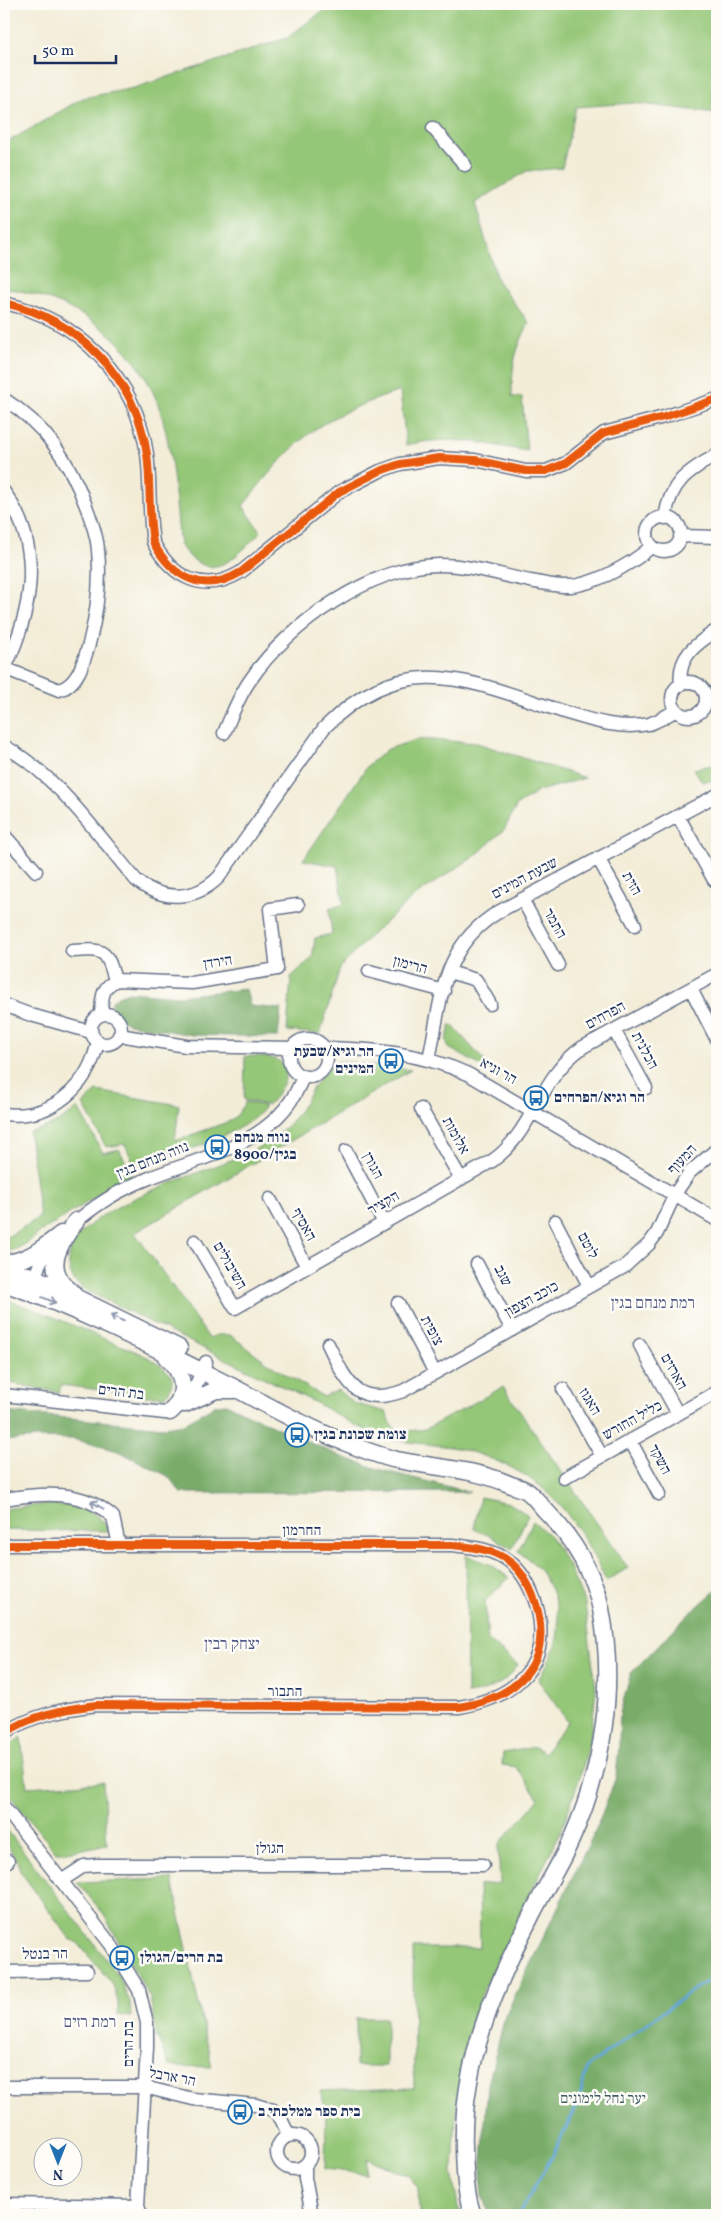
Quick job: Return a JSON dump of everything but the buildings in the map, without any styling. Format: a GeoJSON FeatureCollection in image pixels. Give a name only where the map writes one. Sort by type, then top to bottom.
{"type":"FeatureCollection","features":[{"type":"Feature","properties":{"kind":"main road"},"geometry":{"type":"LineString","coordinates":[[76,1221],[59,1246],[55,1263],[62,1281],[69,1290],[85,1302],[204,1367],[370,1444],[394,1459]]}},
{"type":"Feature","properties":{"kind":"main road"},"geometry":{"type":"LineString","coordinates":[[4,1263],[23,1260],[34,1255],[61,1234]]}},
{"type":"Feature","properties":{"kind":"main road"},"geometry":{"type":"LineString","coordinates":[[4,1268],[32,1285],[158,1350],[204,1367],[241,1392],[318,1431],[394,1459],[467,1469],[493,1477],[528,1492],[562,1528],[587,1566],[596,1586],[603,1619],[607,1694],[594,1770],[572,1838],[507,1968],[483,2024],[473,2060],[463,2127],[465,2180],[473,2215]]}},
{"type":"Feature","properties":{"kind":"main road"},"geometry":{"type":"LineString","coordinates":[[4,1282],[32,1285],[85,1302]]}},
{"type":"Feature","properties":{"kind":"main road"},"geometry":{"type":"LineString","coordinates":[[158,1350],[170,1361],[180,1376],[182,1396],[178,1408]]}},
{"type":"Feature","properties":{"kind":"main road"},"geometry":{"type":"LineString","coordinates":[[178,1408],[216,1390],[241,1392]]}},
{"type":"Feature","properties":{"kind":"street"},"geometry":{"type":"LineString","coordinates":[[433,128],[465,165]]}},
{"type":"Feature","properties":{"kind":"street"},"geometry":{"type":"LineString","coordinates":[[4,303],[34,312],[67,328],[93,348],[120,382],[134,407],[145,441],[153,542],[160,555],[169,565],[190,580],[202,582],[216,583],[229,580],[339,492],[380,471],[400,464],[439,458],[475,460],[526,471],[546,471],[566,463],[604,433],[717,399]]}},
{"type":"Feature","properties":{"kind":"street"},"geometry":{"type":"LineString","coordinates":[[4,399],[35,422],[52,440],[73,474],[94,529],[98,547],[100,575],[94,624],[88,648],[72,684],[60,690],[4,669],[23,626],[30,576],[28,550],[19,515],[4,492]]}},
{"type":"Feature","properties":{"kind":"street"},"geometry":{"type":"LineString","coordinates":[[665,518],[671,492],[683,477],[698,465],[717,455]]}},
{"type":"Feature","properties":{"kind":"street"},"geometry":{"type":"LineString","coordinates":[[665,518],[677,524],[680,536],[677,545],[672,549],[661,551],[652,546],[647,538],[648,528],[654,521],[665,518]]}},
{"type":"Feature","properties":{"kind":"street"},"geometry":{"type":"LineString","coordinates":[[680,536],[717,537]]}},
{"type":"Feature","properties":{"kind":"street"},"geometry":{"type":"LineString","coordinates":[[224,733],[250,680],[286,637],[312,616],[378,578],[410,567],[440,565],[473,568],[539,583],[571,586],[614,572],[630,564],[652,546]]}},
{"type":"Feature","properties":{"kind":"street"},"geometry":{"type":"LineString","coordinates":[[681,684],[680,672],[683,659],[697,645],[717,630]]}},
{"type":"Feature","properties":{"kind":"street"},"geometry":{"type":"LineString","coordinates":[[4,746],[30,764],[65,797],[143,886],[161,894],[181,896],[202,891],[219,877],[324,728],[342,710],[377,688],[415,678],[455,678],[590,720],[623,725],[650,723],[676,710]]}},
{"type":"Feature","properties":{"kind":"street"},"geometry":{"type":"LineString","coordinates":[[690,682],[699,686],[711,696],[696,714],[685,715],[676,710],[672,698],[675,690],[681,684],[690,682]]}},
{"type":"Feature","properties":{"kind":"street","name":"שבעת המינים"},"geometry":{"type":"LineString","coordinates":[[429,1060],[449,972],[456,954],[470,933],[485,920],[522,899],[717,795]]}},
{"type":"Feature","properties":{"kind":"street"},"geometry":{"type":"LineString","coordinates":[[678,816],[714,880]]}},
{"type":"Feature","properties":{"kind":"street"},"geometry":{"type":"LineString","coordinates":[[4,835],[36,871]]}},
{"type":"Feature","properties":{"kind":"street","name":"הזית"},"geometry":{"type":"LineString","coordinates":[[598,858],[635,925]]}},
{"type":"Feature","properties":{"kind":"street","name":"התמר"},"geometry":{"type":"LineString","coordinates":[[522,899],[558,965]]}},
{"type":"Feature","properties":{"kind":"street","name":"הירדן"},"geometry":{"type":"LineString","coordinates":[[115,981],[192,983],[278,969],[270,909],[298,905]]}},
{"type":"Feature","properties":{"kind":"street"},"geometry":{"type":"LineString","coordinates":[[4,1114],[37,1112],[64,1100],[84,1079],[90,1068],[95,1036],[92,1022],[101,1014],[104,990],[115,981],[110,962],[103,952],[95,950],[72,951]]}},
{"type":"Feature","properties":{"kind":"street","name":"הרימון"},"geometry":{"type":"LineString","coordinates":[[369,972],[444,991]]}},
{"type":"Feature","properties":{"kind":"street","name":"הרימון"},"geometry":{"type":"LineString","coordinates":[[449,972],[476,980],[490,1004]]}},
{"type":"Feature","properties":{"kind":"street","name":"הפרחים"},"geometry":{"type":"LineString","coordinates":[[532,1110],[556,1070],[568,1057],[717,974]]}},
{"type":"Feature","properties":{"kind":"street"},"geometry":{"type":"LineString","coordinates":[[691,989],[717,1040]]}},
{"type":"Feature","properties":{"kind":"street"},"geometry":{"type":"LineString","coordinates":[[4,1005],[95,1036],[110,1043],[120,1035],[121,1028],[117,1018],[108,1014],[101,1014]]}},
{"type":"Feature","properties":{"kind":"street","name":"הכלנית"},"geometry":{"type":"LineString","coordinates":[[614,1030],[646,1088]]}},
{"type":"Feature","properties":{"kind":"street"},"geometry":{"type":"LineString","coordinates":[[120,1035],[186,1046],[292,1048]]}},
{"type":"Feature","properties":{"kind":"street"},"geometry":{"type":"LineString","coordinates":[[306,1040],[319,1043],[324,1048],[327,1059],[323,1070],[312,1077],[303,1076],[291,1067],[289,1055],[292,1048],[300,1041],[306,1040]]}},
{"type":"Feature","properties":{"kind":"street","name":"הר וגיא"},"geometry":{"type":"LineString","coordinates":[[324,1048],[386,1051],[429,1060],[480,1079],[717,1220]]}},
{"type":"Feature","properties":{"kind":"street","name":"נווה מנחם בגין"},"geometry":{"type":"LineString","coordinates":[[32,1285],[45,1255],[61,1234],[76,1221],[123,1189],[230,1149],[264,1130],[290,1103],[303,1076]]}},
{"type":"Feature","properties":{"kind":"street","name":"אלומות"},"geometry":{"type":"LineString","coordinates":[[421,1108],[461,1179]]}},
{"type":"Feature","properties":{"kind":"street","name":"הקציר"},"geometry":{"type":"LineString","coordinates":[[234,1308],[492,1161],[510,1147],[532,1110]]}},
{"type":"Feature","properties":{"kind":"street","name":"המעוף"},"geometry":{"type":"LineString","coordinates":[[675,1194],[689,1173],[717,1149]]}},
{"type":"Feature","properties":{"kind":"street","name":"הגורן"},"geometry":{"type":"LineString","coordinates":[[346,1151],[384,1223]]}},
{"type":"Feature","properties":{"kind":"street","name":"כוכב הצפון"},"geometry":{"type":"LineString","coordinates":[[328,1344],[343,1375],[354,1389],[374,1397],[387,1397],[403,1391],[624,1267],[649,1244],[675,1194]]}},
{"type":"Feature","properties":{"kind":"street","name":"האסיף"},"geometry":{"type":"LineString","coordinates":[[270,1199],[308,1267]]}},
{"type":"Feature","properties":{"kind":"street","name":"לוטם"},"geometry":{"type":"LineString","coordinates":[[555,1221],[589,1286]]}},
{"type":"Feature","properties":{"kind":"street","name":"השיבולים"},"geometry":{"type":"LineString","coordinates":[[195,1241],[234,1308]]}},
{"type":"Feature","properties":{"kind":"street","name":"שגב"},"geometry":{"type":"LineString","coordinates":[[478,1264],[512,1330]]}},
{"type":"Feature","properties":{"kind":"street","name":"צופית"},"geometry":{"type":"LineString","coordinates":[[398,1303],[435,1373]]}},
{"type":"Feature","properties":{"kind":"street","name":"הארזים"},"geometry":{"type":"LineString","coordinates":[[640,1346],[678,1414]]}},
{"type":"Feature","properties":{"kind":"street"},"geometry":{"type":"LineString","coordinates":[[178,1408],[204,1367]]}},
{"type":"Feature","properties":{"kind":"street","name":"האגוז"},"geometry":{"type":"LineString","coordinates":[[563,1389],[602,1456]]}},
{"type":"Feature","properties":{"kind":"street","name":"כליל החורש"},"geometry":{"type":"LineString","coordinates":[[564,1478],[717,1392]]}},
{"type":"Feature","properties":{"kind":"street","name":"בת הרים"},"geometry":{"type":"LineString","coordinates":[[4,1395],[152,1413],[178,1408]]}},
{"type":"Feature","properties":{"kind":"street","name":"השקד"},"geometry":{"type":"LineString","coordinates":[[630,1440],[659,1494]]}},
{"type":"Feature","properties":{"kind":"street"},"geometry":{"type":"LineString","coordinates":[[4,1499],[47,1495],[71,1496],[91,1501],[113,1517],[119,1545]]}},
{"type":"Feature","properties":{"kind":"street","name":"החרמון"},"geometry":{"type":"LineString","coordinates":[[4,1545],[452,1545],[480,1548],[509,1562],[531,1590],[538,1618],[540,1641]]}},
{"type":"Feature","properties":{"kind":"street","name":"התבור"},"geometry":{"type":"LineString","coordinates":[[4,1734],[30,1720],[49,1714],[96,1705],[459,1707],[495,1698],[522,1679],[537,1655],[540,1641]]}},
{"type":"Feature","properties":{"kind":"street","name":"בת הרים"},"geometry":{"type":"LineString","coordinates":[[4,1807],[112,1946],[139,1990],[146,2023],[140,2210]]}},
{"type":"Feature","properties":{"kind":"street","name":"הגולן"},"geometry":{"type":"LineString","coordinates":[[61,1881],[84,1866],[96,1865],[483,1865]]}},
{"type":"Feature","properties":{"kind":"street","name":"הר בנטל"},"geometry":{"type":"LineString","coordinates":[[4,1972],[87,1971]]}},
{"type":"Feature","properties":{"kind":"street","name":"הר ארבל"},"geometry":{"type":"LineString","coordinates":[[4,2087],[144,2088],[193,2099],[256,2105],[273,2110],[281,2120],[289,2136]]}},
{"type":"Feature","properties":{"kind":"street"},"geometry":{"type":"LineString","coordinates":[[289,2136],[301,2137],[311,2147],[310,2159],[304,2166],[293,2169],[284,2166],[280,2162],[278,2146],[289,2136]]}},
{"type":"Feature","properties":{"kind":"street"},"geometry":{"type":"LineString","coordinates":[[304,2166],[312,2215]]}},
{"type":"Feature","properties":{"kind":"street"},"geometry":{"type":"LineString","coordinates":[[4,2204],[140,2210]]}},
{"type":"Feature","properties":{"kind":"green space"},"geometry":{"type":"Polygon","coordinates":[[[332,4],[717,4],[717,113],[633,103],[576,107],[562,168],[527,171],[475,203],[497,280],[529,323],[515,359],[512,386],[512,397],[522,397],[527,451],[452,440],[406,445],[400,391],[391,394],[337,416],[304,438],[271,471],[243,506],[261,532],[241,551],[222,564],[212,566],[202,564],[191,558],[180,545],[170,452],[162,416],[145,377],[131,356],[95,323],[74,310],[52,300],[4,288],[4,144],[83,98],[134,88],[287,38],[332,4]]]}},
{"type":"Feature","properties":{"kind":"green space"},"geometry":{"type":"Polygon","coordinates":[[[418,739],[477,743],[585,778],[539,791],[517,805],[504,830],[475,856],[416,895],[368,938],[340,968],[320,1034],[287,1031],[291,977],[312,958],[315,938],[332,934],[329,909],[344,904],[337,866],[303,860],[368,765],[388,749],[418,739]]]}},
{"type":"Feature","properties":{"kind":"green space"},"geometry":{"type":"Polygon","coordinates":[[[717,764],[717,780],[702,782],[694,769],[717,764]]]}},
{"type":"Feature","properties":{"kind":"green space"},"geometry":{"type":"Polygon","coordinates":[[[246,989],[250,1006],[281,1009],[278,1037],[192,1035],[129,1024],[111,1012],[112,1001],[118,996],[129,992],[178,996],[246,989]]]}},
{"type":"Feature","properties":{"kind":"green space"},"geometry":{"type":"Polygon","coordinates":[[[451,1024],[497,1075],[449,1048],[446,1040],[451,1024]]]}},
{"type":"Feature","properties":{"kind":"green space"},"geometry":{"type":"Polygon","coordinates":[[[245,1056],[272,1058],[285,1067],[284,1083],[268,1105],[244,1100],[245,1056]]]}},
{"type":"Feature","properties":{"kind":"green space"},"geometry":{"type":"Polygon","coordinates":[[[340,1061],[411,1070],[135,1233],[209,1338],[217,1335],[230,1335],[272,1366],[324,1397],[338,1390],[353,1403],[386,1412],[393,1428],[409,1431],[426,1429],[503,1387],[628,1568],[606,1581],[572,1520],[549,1494],[521,1473],[504,1464],[468,1451],[400,1441],[372,1433],[312,1401],[87,1291],[72,1277],[69,1265],[73,1244],[90,1225],[116,1208],[147,1193],[241,1156],[266,1143],[290,1123],[303,1106],[320,1076],[332,1065],[340,1061]]]}},
{"type":"Feature","properties":{"kind":"green space"},"geometry":{"type":"Polygon","coordinates":[[[97,1091],[179,1105],[175,1141],[230,1121],[238,1114],[245,1102],[265,1106],[256,1116],[225,1135],[206,1144],[136,1169],[125,1144],[106,1147],[83,1104],[97,1091]]]}},
{"type":"Feature","properties":{"kind":"green space"},"geometry":{"type":"Polygon","coordinates":[[[78,1108],[103,1153],[119,1149],[132,1174],[39,1233],[23,1246],[4,1252],[4,1239],[40,1217],[29,1132],[55,1123],[78,1108]]]}},
{"type":"Feature","properties":{"kind":"green space"},"geometry":{"type":"Polygon","coordinates":[[[4,1299],[56,1318],[155,1361],[172,1378],[170,1390],[166,1396],[147,1396],[61,1385],[59,1392],[4,1382],[4,1299]]]}},
{"type":"Feature","properties":{"kind":"green space"},"geometry":{"type":"Polygon","coordinates":[[[226,1404],[340,1456],[381,1470],[470,1492],[181,1493],[168,1476],[118,1451],[73,1439],[37,1438],[4,1441],[4,1412],[164,1427],[183,1424],[216,1405],[226,1404]]]}},
{"type":"Feature","properties":{"kind":"green space"},"geometry":{"type":"Polygon","coordinates":[[[480,1497],[509,1503],[528,1515],[512,1549],[491,1536],[474,1529],[480,1497]]]}},
{"type":"Feature","properties":{"kind":"green space"},"geometry":{"type":"Polygon","coordinates":[[[47,1504],[74,1507],[91,1512],[104,1523],[108,1531],[4,1530],[4,1509],[47,1504]]]}},
{"type":"Feature","properties":{"kind":"green space"},"geometry":{"type":"Polygon","coordinates":[[[533,1521],[551,1537],[568,1565],[585,1604],[596,1690],[590,1742],[561,1831],[484,1988],[470,2025],[463,2056],[456,2116],[453,2171],[459,2215],[419,2215],[418,2188],[408,2175],[367,2159],[366,2174],[325,2169],[326,2110],[320,2091],[414,2088],[413,1948],[480,1948],[479,1885],[500,1883],[498,1845],[539,1799],[516,1767],[502,1765],[503,1753],[535,1747],[544,1753],[568,1722],[538,1680],[554,1649],[557,1638],[558,1619],[557,1609],[547,1581],[534,1564],[518,1551],[533,1521]]]}},
{"type":"Feature","properties":{"kind":"green space"},"geometry":{"type":"Polygon","coordinates":[[[466,1555],[492,1565],[509,1578],[485,1601],[488,1641],[518,1665],[508,1677],[496,1686],[467,1694],[466,1555]]]}},
{"type":"Feature","properties":{"kind":"green space","name":"יער נחל לימונים"},"geometry":{"type":"Polygon","coordinates":[[[717,1589],[717,2215],[489,2215],[483,2198],[481,2172],[488,2085],[505,2016],[596,1829],[616,1777],[620,1713],[631,1673],[688,1615],[717,1589]]]}},
{"type":"Feature","properties":{"kind":"green space"},"geometry":{"type":"Polygon","coordinates":[[[21,1737],[27,1787],[103,1782],[107,1844],[75,1851],[56,1852],[4,1789],[4,1750],[21,1737]]]}},
{"type":"Feature","properties":{"kind":"green space"},"geometry":{"type":"Polygon","coordinates":[[[4,1826],[119,1976],[130,2002],[131,2017],[118,2015],[118,2002],[113,1985],[77,1942],[70,1939],[20,1871],[18,1862],[4,1840],[4,1826]]]}},
{"type":"Feature","properties":{"kind":"green space"},"geometry":{"type":"Polygon","coordinates":[[[172,1879],[212,2067],[169,2066],[157,2036],[150,1998],[103,1913],[77,1882],[172,1879]]]}},
{"type":"Feature","properties":{"kind":"green space"},"geometry":{"type":"Polygon","coordinates":[[[356,2018],[386,2018],[386,2066],[356,2066],[356,2018]]]}},
{"type":"Feature","properties":{"kind":"waterway"},"geometry":{"type":"LineString","coordinates":[[518,2215],[553,2155],[579,2101],[587,2067],[697,1987],[717,1977]]}},
{"type":"Feature","properties":{"kind":"cycle path"},"geometry":{"type":"LineString","coordinates":[[4,303],[31,311],[56,323],[79,338],[100,356],[117,377],[131,401],[141,426],[147,454],[153,542],[161,555],[179,573],[190,579],[202,582],[227,579],[241,572],[339,492],[380,471],[400,464],[439,458],[475,460],[526,471],[546,471],[566,463],[604,433],[664,417],[717,399]]}},
{"type":"Feature","properties":{"kind":"cycle path"},"geometry":{"type":"LineString","coordinates":[[4,1545],[452,1545],[482,1549],[504,1558],[515,1566],[523,1576],[536,1604],[540,1626],[539,1645],[534,1661],[525,1675],[513,1687],[497,1696],[459,1707],[96,1705],[60,1711],[36,1718],[14,1727],[4,1734]]}},
{"type":"Feature","properties":{"kind":"place","name":"הר וגיא/שבעת המינים"},"geometry":{"type":"Point","coordinates":[391,1061]}},
{"type":"Feature","properties":{"kind":"place","name":"הר וגיא/הפרחים"},"geometry":{"type":"Point","coordinates":[536,1098]}},
{"type":"Feature","properties":{"kind":"place","name":"נווה מנחם בגין/8900"},"geometry":{"type":"Point","coordinates":[217,1147]}},
{"type":"Feature","properties":{"kind":"place","name":"צומת שכונת בגין"},"geometry":{"type":"Point","coordinates":[297,1435]}},
{"type":"Feature","properties":{"kind":"place","name":"בת הרים/הגולן"},"geometry":{"type":"Point","coordinates":[122,1958]}},
{"type":"Feature","properties":{"kind":"place","name":"בית ספר ממלכתי ב"},"geometry":{"type":"Point","coordinates":[240,2112]}},
{"type":"Feature","properties":{"kind":"district","name":"רמת מנחם בגין"},"geometry":{"type":"Point","coordinates":[653,1304]}},
{"type":"Feature","properties":{"kind":"district","name":"יצחק רבין"},"geometry":{"type":"Point","coordinates":[232,1645]}},
{"type":"Feature","properties":{"kind":"district","name":"רמת רזים"},"geometry":{"type":"Point","coordinates":[90,2023]}}]}
